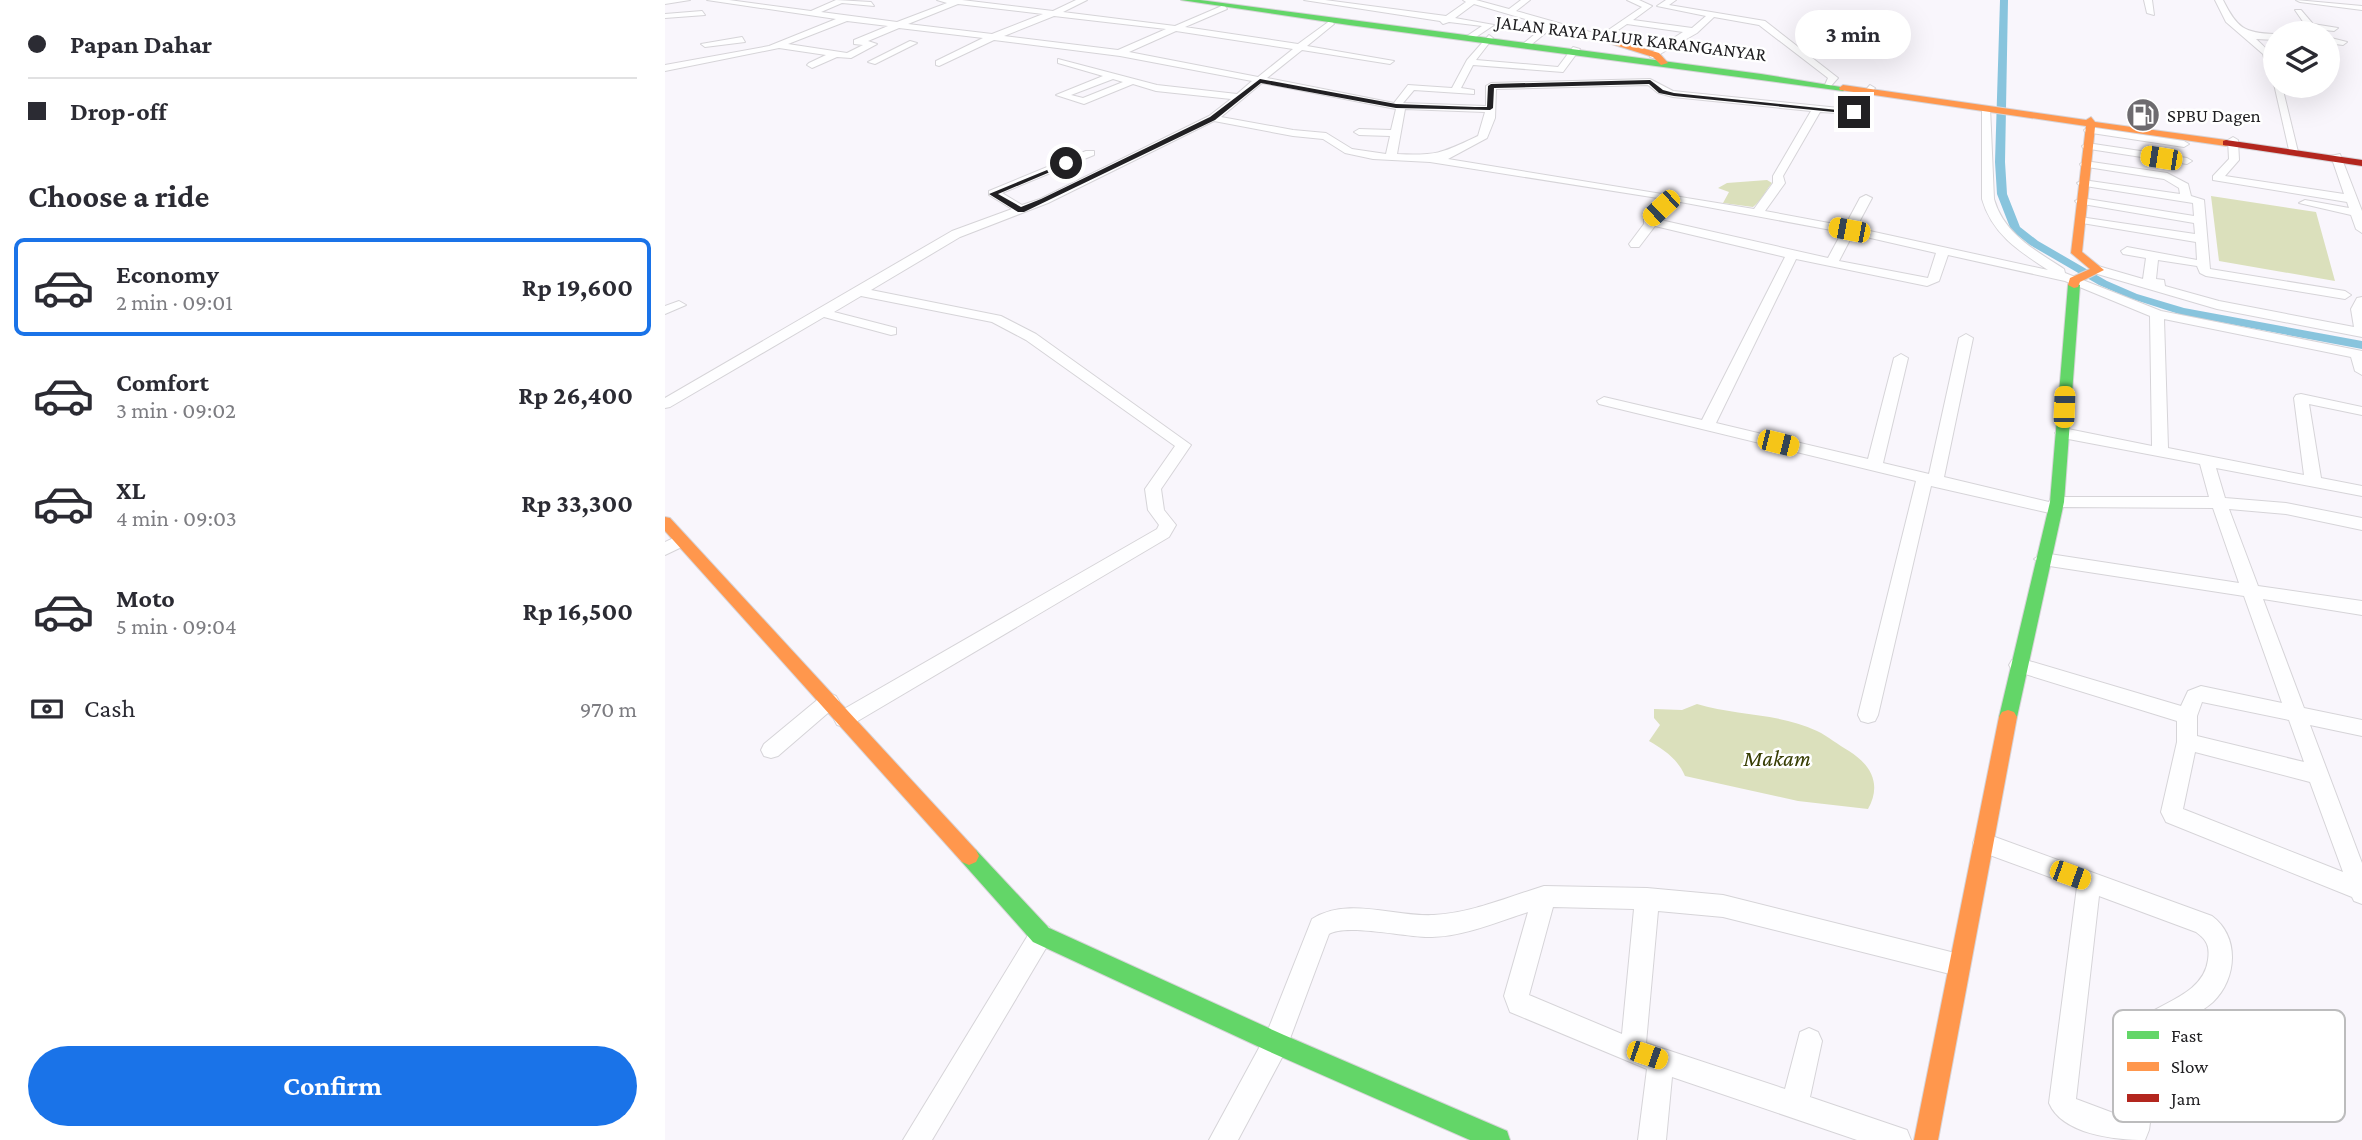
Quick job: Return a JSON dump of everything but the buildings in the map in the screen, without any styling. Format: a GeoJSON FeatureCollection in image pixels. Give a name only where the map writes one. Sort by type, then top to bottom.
{"type":"FeatureCollection","features":[{"type":"Feature","properties":{"kind":"street"},"geometry":{"type":"LineString","coordinates":[[665,2],[686,0]]}},
{"type":"Feature","properties":{"kind":"street"},"geometry":{"type":"LineString","coordinates":[[695,27],[710,0],[747,9],[810,13],[1120,53],[1399,106],[1490,108]]}},
{"type":"Feature","properties":{"kind":"street"},"geometry":{"type":"LineString","coordinates":[[810,13],[843,0],[871,4]]}},
{"type":"Feature","properties":{"kind":"street"},"geometry":{"type":"LineString","coordinates":[[941,0],[1134,22],[1390,61]]}},
{"type":"Feature","properties":{"kind":"street"},"geometry":{"type":"LineString","coordinates":[[939,63],[993,37],[1083,0]]}},
{"type":"Feature","properties":{"kind":"street","name":"JALAN RAYA PALUR KARANGANYAR"},"geometry":{"type":"LineString","coordinates":[[1185,0],[1328,11],[1432,32],[1660,59],[2012,110],[2089,130],[2239,157],[2295,151],[2362,161]]}},
{"type":"Feature","properties":{"kind":"street"},"geometry":{"type":"LineString","coordinates":[[1203,0],[1246,6],[1447,18],[1490,25],[1480,38],[1455,91]]}},
{"type":"Feature","properties":{"kind":"street"},"geometry":{"type":"LineString","coordinates":[[665,404],[956,234],[1021,210],[1137,157],[1213,118],[1298,49],[1328,11],[1360,0]]}},
{"type":"Feature","properties":{"kind":"street"},"geometry":{"type":"LineString","coordinates":[[1510,12],[1526,0]]}},
{"type":"Feature","properties":{"kind":"street"},"geometry":{"type":"LineString","coordinates":[[1560,70],[1575,37],[1597,36],[1627,22],[1648,6],[1631,0]]}},
{"type":"Feature","properties":{"kind":"street"},"geometry":{"type":"LineString","coordinates":[[1672,0],[1661,6],[1762,23],[1833,78],[1828,84]]}},
{"type":"Feature","properties":{"kind":"street"},"geometry":{"type":"LineString","coordinates":[[2148,0],[2151,13]]}},
{"type":"Feature","properties":{"kind":"street"},"geometry":{"type":"LineString","coordinates":[[2219,0],[2232,23],[2263,49]]}},
{"type":"Feature","properties":{"kind":"street"},"geometry":{"type":"LineString","coordinates":[[2300,0],[2353,7]]}},
{"type":"Feature","properties":{"kind":"street"},"geometry":{"type":"LineString","coordinates":[[873,44],[857,42],[958,1]]}},
{"type":"Feature","properties":{"kind":"street"},"geometry":{"type":"LineString","coordinates":[[1432,32],[1469,1],[1597,36],[1660,59]]}},
{"type":"Feature","properties":{"kind":"street"},"geometry":{"type":"LineString","coordinates":[[1081,67],[1120,53],[1223,2],[1246,6]]}},
{"type":"Feature","properties":{"kind":"street"},"geometry":{"type":"LineString","coordinates":[[969,9],[979,5]]}},
{"type":"Feature","properties":{"kind":"street"},"geometry":{"type":"LineString","coordinates":[[1007,19],[1028,10]]}},
{"type":"Feature","properties":{"kind":"street"},"geometry":{"type":"LineString","coordinates":[[1134,22],[1152,12]]}},
{"type":"Feature","properties":{"kind":"street"},"geometry":{"type":"LineString","coordinates":[[2298,12],[2303,21]]}},
{"type":"Feature","properties":{"kind":"street"},"geometry":{"type":"LineString","coordinates":[[665,16],[702,13]]}},
{"type":"Feature","properties":{"kind":"street"},"geometry":{"type":"LineString","coordinates":[[1627,22],[1695,31],[1712,15]]}},
{"type":"Feature","properties":{"kind":"street"},"geometry":{"type":"LineString","coordinates":[[667,68],[769,48],[846,18]]}},
{"type":"Feature","properties":{"kind":"street"},"geometry":{"type":"LineString","coordinates":[[1529,44],[1553,23]]}},
{"type":"Feature","properties":{"kind":"street"},"geometry":{"type":"LineString","coordinates":[[968,34],[989,25]]}},
{"type":"Feature","properties":{"kind":"street"},"geometry":{"type":"LineString","coordinates":[[769,48],[850,55],[911,27]]}},
{"type":"Feature","properties":{"kind":"street"},"geometry":{"type":"LineString","coordinates":[[1650,82],[1660,59],[1690,31]]}},
{"type":"Feature","properties":{"kind":"street"},"geometry":{"type":"LineString","coordinates":[[695,63],[711,33]]}},
{"type":"Feature","properties":{"kind":"street"},"geometry":{"type":"LineString","coordinates":[[2248,36],[2263,37]]}},
{"type":"Feature","properties":{"kind":"street"},"geometry":{"type":"LineString","coordinates":[[705,44],[742,39],[735,56]]}},
{"type":"Feature","properties":{"kind":"street"},"geometry":{"type":"LineString","coordinates":[[872,62],[913,43]]}},
{"type":"Feature","properties":{"kind":"street"},"geometry":{"type":"LineString","coordinates":[[860,50],[889,53]]}},
{"type":"Feature","properties":{"kind":"street"},"geometry":{"type":"LineString","coordinates":[[812,65],[837,54]]}},
{"type":"Feature","properties":{"kind":"street"},"geometry":{"type":"LineString","coordinates":[[1331,66],[1346,55]]}},
{"type":"Feature","properties":{"kind":"street"},"geometry":{"type":"LineString","coordinates":[[1061,61],[1111,76],[1178,91],[1239,97]]}},
{"type":"Feature","properties":{"kind":"street"},"geometry":{"type":"LineString","coordinates":[[1148,68],[1159,61]]}},
{"type":"Feature","properties":{"kind":"street"},"geometry":{"type":"LineString","coordinates":[[1470,62],[1606,75]]}},
{"type":"Feature","properties":{"kind":"street"},"geometry":{"type":"LineString","coordinates":[[1430,159],[1450,156],[1463,146],[1482,138],[1490,108],[1495,64]]}},
{"type":"Feature","properties":{"kind":"street"},"geometry":{"type":"LineString","coordinates":[[667,68],[691,78]]}},
{"type":"Feature","properties":{"kind":"street"},"geometry":{"type":"LineString","coordinates":[[1531,86],[1539,68]]}},
{"type":"Feature","properties":{"kind":"street"},"geometry":{"type":"LineString","coordinates":[[1111,76],[1061,95],[1084,101],[1131,79]]}},
{"type":"Feature","properties":{"kind":"street"},"geometry":{"type":"LineString","coordinates":[[1491,86],[1650,82],[1661,92],[1674,94],[1854,112],[1868,90]]}},
{"type":"Feature","properties":{"kind":"street"},"geometry":{"type":"LineString","coordinates":[[1391,156],[1399,106],[1411,87],[1471,92]]}},
{"type":"Feature","properties":{"kind":"street"},"geometry":{"type":"LineString","coordinates":[[1435,108],[1442,90]]}},
{"type":"Feature","properties":{"kind":"street"},"geometry":{"type":"LineString","coordinates":[[1178,91],[1167,98],[1191,102]]}},
{"type":"Feature","properties":{"kind":"street"},"geometry":{"type":"LineString","coordinates":[[2280,98],[2295,151]]}},
{"type":"Feature","properties":{"kind":"street"},"geometry":{"type":"LineString","coordinates":[[1758,212],[1779,183],[1778,176],[1817,108]]}},
{"type":"Feature","properties":{"kind":"street"},"geometry":{"type":"LineString","coordinates":[[1991,108],[1988,199],[1991,210],[2007,235],[2073,278],[2157,314],[2359,355],[2362,371]]}},
{"type":"Feature","properties":{"kind":"street"},"geometry":{"type":"LineString","coordinates":[[1468,124],[1475,109]]}},
{"type":"Feature","properties":{"kind":"street"},"geometry":{"type":"LineString","coordinates":[[1213,118],[1293,133],[1326,136],[1349,151],[1430,159],[1673,197],[1849,230],[2073,278],[2096,270]]}},
{"type":"Feature","properties":{"kind":"street"},"geometry":{"type":"LineString","coordinates":[[2089,130],[2184,144]]}},
{"type":"Feature","properties":{"kind":"street"},"geometry":{"type":"LineString","coordinates":[[2089,130],[2134,153],[2187,161]]}},
{"type":"Feature","properties":{"kind":"street"},"geometry":{"type":"LineString","coordinates":[[2089,130],[2077,254],[2096,270],[2149,283],[2201,301],[2361,333],[2358,309],[2362,301]]}},
{"type":"Feature","properties":{"kind":"street"},"geometry":{"type":"LineString","coordinates":[[1359,132],[1395,133]]}},
{"type":"Feature","properties":{"kind":"street"},"geometry":{"type":"LineString","coordinates":[[2134,153],[2135,137]]}},
{"type":"Feature","properties":{"kind":"street"},"geometry":{"type":"LineString","coordinates":[[1021,210],[993,193],[1090,153]]}},
{"type":"Feature","properties":{"kind":"street"},"geometry":{"type":"LineString","coordinates":[[2352,199],[2269,186],[2217,178],[2239,157],[2269,186],[2270,194],[2360,221]]}},
{"type":"Feature","properties":{"kind":"street"},"geometry":{"type":"LineString","coordinates":[[2336,157],[2360,221]]}},
{"type":"Feature","properties":{"kind":"street"},"geometry":{"type":"LineString","coordinates":[[2085,164],[2172,177],[2184,187],[2192,199],[2199,220],[2206,272],[2345,295]]}},
{"type":"Feature","properties":{"kind":"street"},"geometry":{"type":"LineString","coordinates":[[2083,183],[2192,199]]}},
{"type":"Feature","properties":{"kind":"street"},"geometry":{"type":"LineString","coordinates":[[1651,223],[1648,220],[1673,197]]}},
{"type":"Feature","properties":{"kind":"street"},"geometry":{"type":"LineString","coordinates":[[1832,262],[1866,198]]}},
{"type":"Feature","properties":{"kind":"street"},"geometry":{"type":"LineString","coordinates":[[2081,201],[2199,220]]}},
{"type":"Feature","properties":{"kind":"street"},"geometry":{"type":"LineString","coordinates":[[2080,220],[2201,239]]}},
{"type":"Feature","properties":{"kind":"street"},"geometry":{"type":"LineString","coordinates":[[1651,223],[1792,255],[1930,282],[1943,251]]}},
{"type":"Feature","properties":{"kind":"street"},"geometry":{"type":"LineString","coordinates":[[1635,244],[1651,223]]}},
{"type":"Feature","properties":{"kind":"street"},"geometry":{"type":"LineString","coordinates":[[2127,251],[2193,263]]}},
{"type":"Feature","properties":{"kind":"street"},"geometry":{"type":"LineString","coordinates":[[1707,426],[1792,255]]}},
{"type":"Feature","properties":{"kind":"street"},"geometry":{"type":"LineString","coordinates":[[2149,283],[2152,256]]}},
{"type":"Feature","properties":{"kind":"street"},"geometry":{"type":"LineString","coordinates":[[1926,1140],[1958,964],[2019,665],[2055,505],[2063,433],[2073,278]]}},
{"type":"Feature","properties":{"kind":"street"},"geometry":{"type":"LineString","coordinates":[[844,719],[1163,533],[1168,525],[1156,511],[1152,499],[1154,488],[1183,444],[1031,337],[996,319],[859,292]]}},
{"type":"Feature","properties":{"kind":"street"},"geometry":{"type":"LineString","coordinates":[[665,310],[679,305]]}},
{"type":"Feature","properties":{"kind":"street"},"geometry":{"type":"LineString","coordinates":[[823,313],[891,331]]}},
{"type":"Feature","properties":{"kind":"street"},"geometry":{"type":"LineString","coordinates":[[2157,314],[2160,453]]}},
{"type":"Feature","properties":{"kind":"street"},"geometry":{"type":"LineString","coordinates":[[1867,715],[1966,338]]}},
{"type":"Feature","properties":{"kind":"street"},"geometry":{"type":"LineString","coordinates":[[1874,467],[1901,358]]}},
{"type":"Feature","properties":{"kind":"street"},"geometry":{"type":"LineString","coordinates":[[2313,481],[2301,398],[2362,411]]}},
{"type":"Feature","properties":{"kind":"street"},"geometry":{"type":"LineString","coordinates":[[1604,401],[1930,480],[2055,505],[2218,500],[2271,506],[2362,524]]}},
{"type":"Feature","properties":{"kind":"street"},"geometry":{"type":"LineString","coordinates":[[2063,433],[2362,491]]}},
{"type":"Feature","properties":{"kind":"street"},"geometry":{"type":"LineString","coordinates":[[2207,463],[2218,500],[2298,712],[2361,892]]}},
{"type":"Feature","properties":{"kind":"street"},"geometry":{"type":"LineString","coordinates":[[665,522],[1041,935],[1276,1043],[1499,1140]]}},
{"type":"Feature","properties":{"kind":"street"},"geometry":{"type":"LineString","coordinates":[[665,549],[682,540]]}},
{"type":"Feature","properties":{"kind":"street"},"geometry":{"type":"LineString","coordinates":[[2042,559],[2362,608]]}},
{"type":"Feature","properties":{"kind":"street"},"geometry":{"type":"LineString","coordinates":[[2019,665],[2187,716]]}},
{"type":"Feature","properties":{"kind":"street"},"geometry":{"type":"LineString","coordinates":[[2361,892],[2172,812],[2186,742],[2187,716],[2195,696],[2201,694],[2298,712],[2362,727]]}},
{"type":"Feature","properties":{"kind":"street"},"geometry":{"type":"LineString","coordinates":[[771,750],[829,701]]}},
{"type":"Feature","properties":{"kind":"street"},"geometry":{"type":"LineString","coordinates":[[2186,742],[2319,775]]}},
{"type":"Feature","properties":{"kind":"street"},"geometry":{"type":"LineString","coordinates":[[1984,843],[2204,924],[2213,930],[2220,942],[2220,968],[2216,982],[2204,995],[2178,1010]]}},
{"type":"Feature","properties":{"kind":"street"},"geometry":{"type":"LineString","coordinates":[[2089,882],[2061,1103],[2069,1111],[2126,1134],[2136,1130],[2137,1122]]}},
{"type":"Feature","properties":{"kind":"street"},"geometry":{"type":"LineString","coordinates":[[1223,1140],[1276,1043],[1315,936],[1320,927],[1329,921],[1344,919],[1432,926],[1464,922],[1544,896],[1647,899],[1723,906],[1958,964]]}},
{"type":"Feature","properties":{"kind":"street"},"geometry":{"type":"LineString","coordinates":[[1544,896],[1516,996],[1517,1001],[1633,1051],[1897,1140]]}},
{"type":"Feature","properties":{"kind":"street"},"geometry":{"type":"LineString","coordinates":[[1633,1051],[1647,899]]}},
{"type":"Feature","properties":{"kind":"street"},"geometry":{"type":"LineString","coordinates":[[917,1140],[1041,935]]}},
{"type":"Feature","properties":{"kind":"street"},"geometry":{"type":"LineString","coordinates":[[1795,1105],[1809,1041]]}},
{"type":"Feature","properties":{"kind":"street"},"geometry":{"type":"LineString","coordinates":[[1652,1140],[1661,1060]]}},
{"type":"Feature","properties":{"kind":"green space"},"geometry":{"type":"Polygon","coordinates":[[[1767,180],[1772,183],[1753,207],[1723,203],[1729,192],[1718,188],[1727,183],[1767,180]]]}},
{"type":"Feature","properties":{"kind":"green space"},"geometry":{"type":"Polygon","coordinates":[[[2211,196],[2316,212],[2335,281],[2219,261],[2211,196]]]}},
{"type":"Feature","properties":{"kind":"green space","name":"Makam"},"geometry":{"type":"Polygon","coordinates":[[[1697,704],[1788,721],[1825,735],[1857,756],[1868,769],[1874,783],[1874,791],[1868,809],[1798,801],[1685,776],[1665,751],[1649,741],[1660,725],[1654,718],[1654,709],[1682,710],[1697,704]]]}},
{"type":"Feature","properties":{"kind":"waterway"},"geometry":{"type":"LineString","coordinates":[[2004,0],[2000,162],[2002,194],[2015,228],[2034,243],[2103,283],[2133,296],[2182,311],[2362,345]]}},
{"type":"Feature","properties":{"kind":"traffic: fast"},"geometry":{"type":"LineString","coordinates":[[1185,0],[1843,88]]}},
{"type":"Feature","properties":{"kind":"traffic: fast"},"geometry":{"type":"LineString","coordinates":[[2008,717],[2057,502],[2074,285]]}},
{"type":"Feature","properties":{"kind":"traffic: fast"},"geometry":{"type":"LineString","coordinates":[[969,856],[1041,935],[1276,1043],[1498,1140]]}},
{"type":"Feature","properties":{"kind":"traffic: slow"},"geometry":{"type":"LineString","coordinates":[[1602,38],[1656,55],[1664,63]]}},
{"type":"Feature","properties":{"kind":"traffic: slow"},"geometry":{"type":"LineString","coordinates":[[1843,88],[2226,143]]}},
{"type":"Feature","properties":{"kind":"traffic: slow"},"geometry":{"type":"LineString","coordinates":[[2074,285],[2074,280],[2098,270],[2076,253],[2091,120]]}},
{"type":"Feature","properties":{"kind":"traffic: slow"},"geometry":{"type":"LineString","coordinates":[[665,522],[969,856]]}},
{"type":"Feature","properties":{"kind":"traffic: slow"},"geometry":{"type":"LineString","coordinates":[[1926,1140],[2008,717]]}},
{"type":"Feature","properties":{"kind":"traffic: jam"},"geometry":{"type":"LineString","coordinates":[[2226,143],[2362,163]]}},
{"type":"Feature","properties":{"kind":"place","name":"SPBU Dagen"},"geometry":{"type":"Point","coordinates":[2143,115]}},
{"type":"Feature","properties":{"kind":"route"},"geometry":{"type":"LineString","coordinates":[[1066,163],[992,194],[1021,210],[1044,201],[1213,118],[1260,80],[1396,106],[1475,109],[1490,108],[1491,86],[1650,82],[1661,92],[1674,94],[1854,112]]}}]}
